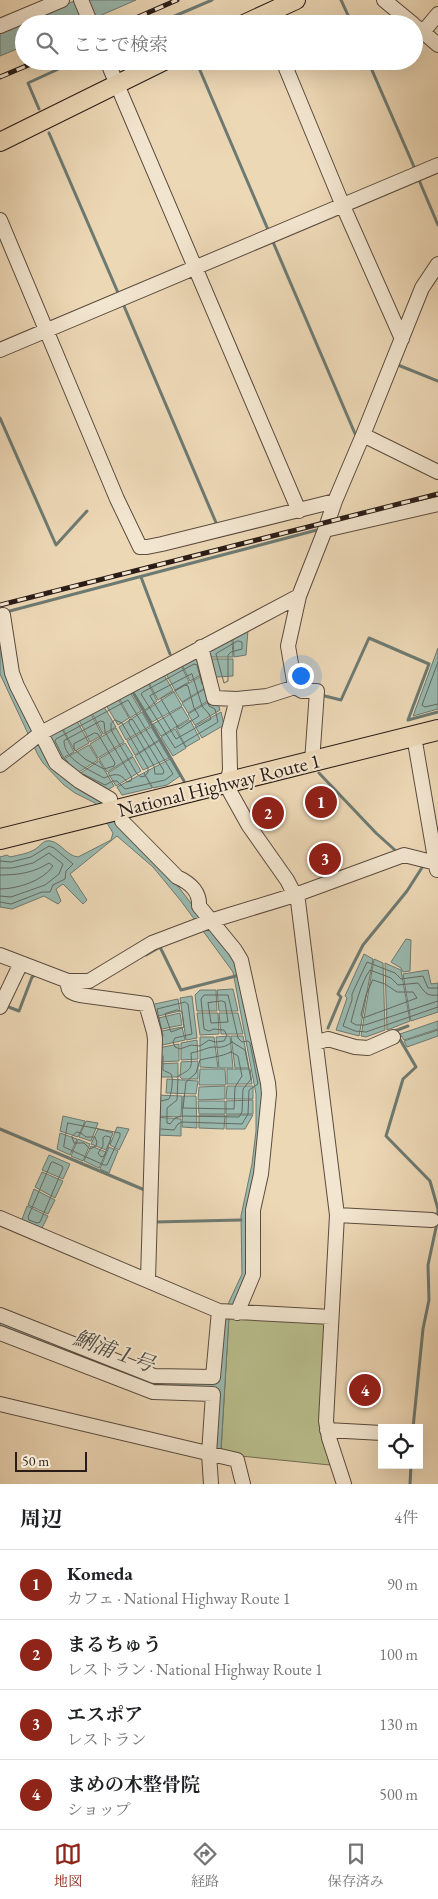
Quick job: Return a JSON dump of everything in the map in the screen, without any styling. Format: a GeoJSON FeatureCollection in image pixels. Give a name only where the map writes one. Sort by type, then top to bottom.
{"type":"FeatureCollection","features":[{"type":"Feature","properties":{"kind":"highway","name":"National Highway Route 1"},"geometry":{"type":"LineString","coordinates":[[0,839],[438,730]]}},
{"type":"Feature","properties":{"kind":"main road"},"geometry":{"type":"LineString","coordinates":[[272,15],[296,0]]}},
{"type":"Feature","properties":{"kind":"main road"},"geometry":{"type":"LineString","coordinates":[[0,142],[144,70]]}},
{"type":"Feature","properties":{"kind":"street"},"geometry":{"type":"LineString","coordinates":[[26,15],[62,0]]}},
{"type":"Feature","properties":{"kind":"street"},"geometry":{"type":"LineString","coordinates":[[81,0],[87,15]]}},
{"type":"Feature","properties":{"kind":"street"},"geometry":{"type":"LineString","coordinates":[[384,0],[402,15]]}},
{"type":"Feature","properties":{"kind":"street"},"geometry":{"type":"LineString","coordinates":[[423,23],[438,14]]}},
{"type":"Feature","properties":{"kind":"street"},"geometry":{"type":"LineString","coordinates":[[0,26],[15,20]]}},
{"type":"Feature","properties":{"kind":"street"},"geometry":{"type":"LineString","coordinates":[[423,32],[438,45]]}},
{"type":"Feature","properties":{"kind":"street"},"geometry":{"type":"LineString","coordinates":[[111,70],[299,511]]}},
{"type":"Feature","properties":{"kind":"street"},"geometry":{"type":"LineString","coordinates":[[287,70],[343,206],[402,339]]}},
{"type":"Feature","properties":{"kind":"street"},"geometry":{"type":"LineString","coordinates":[[0,350],[438,165]]}},
{"type":"Feature","properties":{"kind":"street"},"geometry":{"type":"LineString","coordinates":[[0,220],[117,499],[140,546],[147,547],[334,501]]}},
{"type":"Feature","properties":{"kind":"street"},"geometry":{"type":"LineString","coordinates":[[295,687],[288,646],[299,596],[326,530],[334,501],[363,435],[422,288],[433,277],[438,264]]}},
{"type":"Feature","properties":{"kind":"street"},"geometry":{"type":"LineString","coordinates":[[363,435],[438,472]]}},
{"type":"Feature","properties":{"kind":"street"},"geometry":{"type":"LineString","coordinates":[[326,530],[438,504]]}},
{"type":"Feature","properties":{"kind":"street"},"geometry":{"type":"LineString","coordinates":[[0,765],[41,733],[299,596]]}},
{"type":"Feature","properties":{"kind":"street"},"geometry":{"type":"LineString","coordinates":[[3,615],[12,673],[56,763],[79,781],[177,877],[185,881],[196,891],[200,898],[199,906],[235,950],[244,968],[269,1094],[261,1174],[254,1210],[253,1275],[237,1313]]}},
{"type":"Feature","properties":{"kind":"street"},"geometry":{"type":"LineString","coordinates":[[202,646],[214,698],[237,699],[267,696],[295,687],[302,691],[316,691],[312,762]]}},
{"type":"Feature","properties":{"kind":"street"},"geometry":{"type":"LineString","coordinates":[[237,699],[229,730],[230,770],[228,783],[230,790],[249,826],[287,880],[298,901],[337,1215],[326,1421],[327,1430],[344,1484]]}},
{"type":"Feature","properties":{"kind":"street"},"geometry":{"type":"LineString","coordinates":[[414,736],[437,868]]}},
{"type":"Feature","properties":{"kind":"street"},"geometry":{"type":"LineString","coordinates":[[0,955],[68,981],[89,981],[152,943],[210,921],[295,895],[404,855],[437,868]]}},
{"type":"Feature","properties":{"kind":"street"},"geometry":{"type":"LineString","coordinates":[[0,1007],[21,963]]}},
{"type":"Feature","properties":{"kind":"street"},"geometry":{"type":"LineString","coordinates":[[68,981],[68,988],[71,992],[80,995],[146,1004],[152,1024],[155,1039],[148,1280]]}},
{"type":"Feature","properties":{"kind":"street"},"geometry":{"type":"LineString","coordinates":[[316,1043],[328,1039],[368,1048],[394,1037]]}},
{"type":"Feature","properties":{"kind":"street"},"geometry":{"type":"LineString","coordinates":[[337,1215],[432,1220]]}},
{"type":"Feature","properties":{"kind":"street"},"geometry":{"type":"LineString","coordinates":[[0,1218],[219,1311],[331,1317]]}},
{"type":"Feature","properties":{"kind":"street"},"geometry":{"type":"LineString","coordinates":[[0,1315],[154,1376],[213,1376],[219,1311]]}},
{"type":"Feature","properties":{"kind":"street"},"geometry":{"type":"LineString","coordinates":[[0,1333],[153,1392],[213,1394],[210,1454],[211,1484]]}},
{"type":"Feature","properties":{"kind":"street"},"geometry":{"type":"LineString","coordinates":[[0,1404],[237,1460],[243,1484]]}},
{"type":"Feature","properties":{"kind":"street"},"geometry":{"type":"LineString","coordinates":[[327,1430],[378,1434]]}},
{"type":"Feature","properties":{"kind":"green space"},"geometry":{"type":"Polygon","coordinates":[[[229,1316],[325,1323],[323,1433],[330,1465],[240,1456],[221,1452],[229,1316]]]}},
{"type":"Feature","properties":{"kind":"water"},"geometry":{"type":"Polygon","coordinates":[[[81,0],[136,0],[102,15],[41,15],[81,0]]]}},
{"type":"Feature","properties":{"kind":"water"},"geometry":{"type":"Polygon","coordinates":[[[15,26],[15,50],[0,56],[0,32],[15,26]]]}},
{"type":"Feature","properties":{"kind":"water"},"geometry":{"type":"Polygon","coordinates":[[[0,615],[40,739],[105,800],[170,876],[237,963],[263,1083],[249,1275],[229,1316],[221,1449],[217,1449],[214,1440],[217,1390],[153,1388],[0,1328],[0,1320],[154,1380],[218,1380],[222,1317],[242,1274],[241,1216],[252,1164],[256,1131],[256,1094],[233,972],[181,901],[153,867],[117,836],[70,874],[87,900],[83,904],[63,884],[56,889],[61,901],[58,904],[44,896],[12,909],[0,907],[0,857],[7,855],[10,857],[28,852],[48,841],[55,842],[78,857],[111,840],[113,833],[95,803],[64,785],[38,755],[0,674],[0,615]]]}},
{"type":"Feature","properties":{"kind":"water"},"geometry":{"type":"Polygon","coordinates":[[[248,630],[246,655],[234,657],[233,638],[248,630]]]}},
{"type":"Feature","properties":{"kind":"water"},"geometry":{"type":"Polygon","coordinates":[[[232,639],[233,657],[211,657],[209,651],[232,639]]]}},
{"type":"Feature","properties":{"kind":"water"},"geometry":{"type":"Polygon","coordinates":[[[438,648],[438,709],[413,716],[438,648]]]}},
{"type":"Feature","properties":{"kind":"water"},"geometry":{"type":"Polygon","coordinates":[[[199,655],[204,673],[190,681],[182,665],[199,655]]]}},
{"type":"Feature","properties":{"kind":"water"},"geometry":{"type":"Polygon","coordinates":[[[211,659],[233,659],[233,676],[216,677],[211,659]]]}},
{"type":"Feature","properties":{"kind":"water"},"geometry":{"type":"Polygon","coordinates":[[[181,665],[189,682],[175,690],[166,674],[181,665]]]}},
{"type":"Feature","properties":{"kind":"water"},"geometry":{"type":"Polygon","coordinates":[[[205,674],[208,686],[182,702],[175,691],[205,674]]]}},
{"type":"Feature","properties":{"kind":"water"},"geometry":{"type":"Polygon","coordinates":[[[164,675],[173,690],[158,700],[149,683],[164,675]]]}},
{"type":"Feature","properties":{"kind":"water"},"geometry":{"type":"Polygon","coordinates":[[[148,683],[157,701],[145,710],[133,691],[148,683]]]}},
{"type":"Feature","properties":{"kind":"water"},"geometry":{"type":"Polygon","coordinates":[[[208,687],[211,699],[188,713],[182,703],[208,687]]]}},
{"type":"Feature","properties":{"kind":"water"},"geometry":{"type":"Polygon","coordinates":[[[130,692],[141,711],[130,718],[119,698],[130,692]]]}},
{"type":"Feature","properties":{"kind":"water"},"geometry":{"type":"Polygon","coordinates":[[[174,692],[182,706],[152,722],[145,711],[174,692]]]}},
{"type":"Feature","properties":{"kind":"water"},"geometry":{"type":"Polygon","coordinates":[[[118,699],[129,718],[118,725],[106,705],[118,699]]]}},
{"type":"Feature","properties":{"kind":"water"},"geometry":{"type":"Polygon","coordinates":[[[212,700],[218,703],[220,710],[195,725],[188,714],[212,700]]]}},
{"type":"Feature","properties":{"kind":"water"},"geometry":{"type":"Polygon","coordinates":[[[104,707],[116,727],[103,734],[92,713],[104,707]]]}},
{"type":"Feature","properties":{"kind":"water"},"geometry":{"type":"Polygon","coordinates":[[[182,707],[189,719],[161,736],[153,724],[182,707]]]}},
{"type":"Feature","properties":{"kind":"water"},"geometry":{"type":"Polygon","coordinates":[[[142,712],[150,726],[126,740],[119,727],[142,712]]]}},
{"type":"Feature","properties":{"kind":"water"},"geometry":{"type":"Polygon","coordinates":[[[221,712],[224,725],[202,738],[195,726],[221,712]]]}},
{"type":"Feature","properties":{"kind":"water"},"geometry":{"type":"Polygon","coordinates":[[[91,714],[102,735],[90,742],[79,720],[91,714]]]}},
{"type":"Feature","properties":{"kind":"water"},"geometry":{"type":"Polygon","coordinates":[[[190,720],[200,739],[186,747],[176,728],[190,720]]]}},
{"type":"Feature","properties":{"kind":"water"},"geometry":{"type":"Polygon","coordinates":[[[77,721],[89,743],[75,751],[63,729],[77,721]]]}},
{"type":"Feature","properties":{"kind":"water"},"geometry":{"type":"Polygon","coordinates":[[[151,727],[159,740],[135,755],[127,741],[151,727]]]}},
{"type":"Feature","properties":{"kind":"water"},"geometry":{"type":"Polygon","coordinates":[[[116,728],[124,742],[98,758],[90,744],[116,728]]]}},
{"type":"Feature","properties":{"kind":"water"},"geometry":{"type":"Polygon","coordinates":[[[62,729],[74,752],[59,760],[48,737],[62,729]]]}},
{"type":"Feature","properties":{"kind":"water"},"geometry":{"type":"Polygon","coordinates":[[[175,729],[186,748],[173,756],[161,737],[175,729]]]}},
{"type":"Feature","properties":{"kind":"water"},"geometry":{"type":"Polygon","coordinates":[[[159,741],[169,758],[143,770],[135,756],[159,741]]]}},
{"type":"Feature","properties":{"kind":"water"},"geometry":{"type":"Polygon","coordinates":[[[125,743],[133,756],[107,772],[99,759],[125,743]]]}},
{"type":"Feature","properties":{"kind":"water"},"geometry":{"type":"Polygon","coordinates":[[[89,745],[98,760],[74,775],[60,761],[89,745]]]}},
{"type":"Feature","properties":{"kind":"water"},"geometry":{"type":"Polygon","coordinates":[[[133,757],[141,771],[116,786],[108,773],[133,757]]]}},
{"type":"Feature","properties":{"kind":"water"},"geometry":{"type":"Polygon","coordinates":[[[170,759],[180,776],[167,785],[153,788],[144,773],[152,788],[122,795],[117,787],[170,759]]]}},
{"type":"Feature","properties":{"kind":"water"},"geometry":{"type":"Polygon","coordinates":[[[99,761],[114,786],[106,791],[76,776],[99,761]]]}},
{"type":"Feature","properties":{"kind":"water"},"geometry":{"type":"Polygon","coordinates":[[[406,939],[411,940],[410,971],[403,972],[401,968],[391,962],[406,939]]]}},
{"type":"Feature","properties":{"kind":"water"},"geometry":{"type":"Polygon","coordinates":[[[364,954],[373,959],[359,1036],[336,1030],[347,998],[345,996],[364,954]]]}},
{"type":"Feature","properties":{"kind":"water"},"geometry":{"type":"Polygon","coordinates":[[[374,959],[383,963],[385,1030],[366,1037],[361,1036],[374,959]]]}},
{"type":"Feature","properties":{"kind":"water"},"geometry":{"type":"Polygon","coordinates":[[[385,963],[401,970],[410,1021],[387,1030],[385,963]]]}},
{"type":"Feature","properties":{"kind":"water"},"geometry":{"type":"Polygon","coordinates":[[[428,970],[431,984],[438,983],[438,1012],[411,1021],[403,974],[428,970]]]}},
{"type":"Feature","properties":{"kind":"water"},"geometry":{"type":"Polygon","coordinates":[[[233,989],[238,1011],[219,1011],[217,990],[233,989]]]}},
{"type":"Feature","properties":{"kind":"water"},"geometry":{"type":"Polygon","coordinates":[[[200,990],[216,990],[217,1011],[197,1011],[195,995],[200,990]]]}},
{"type":"Feature","properties":{"kind":"water"},"geometry":{"type":"Polygon","coordinates":[[[192,996],[197,1038],[186,1040],[180,998],[192,996]]]}},
{"type":"Feature","properties":{"kind":"water"},"geometry":{"type":"Polygon","coordinates":[[[178,999],[180,1011],[154,1017],[150,1005],[178,999]]]}},
{"type":"Feature","properties":{"kind":"water"},"geometry":{"type":"Polygon","coordinates":[[[180,1013],[182,1025],[157,1030],[154,1019],[180,1013]]]}},
{"type":"Feature","properties":{"kind":"water"},"geometry":{"type":"Polygon","coordinates":[[[197,1013],[218,1013],[219,1034],[200,1035],[197,1013]]]}},
{"type":"Feature","properties":{"kind":"water"},"geometry":{"type":"Polygon","coordinates":[[[219,1013],[238,1013],[243,1034],[221,1034],[219,1013]]]}},
{"type":"Feature","properties":{"kind":"water"},"geometry":{"type":"Polygon","coordinates":[[[438,1021],[438,1029],[404,1040],[400,1034],[438,1021]]]}},
{"type":"Feature","properties":{"kind":"water"},"geometry":{"type":"Polygon","coordinates":[[[182,1027],[185,1040],[158,1046],[157,1032],[182,1027]]]}},
{"type":"Feature","properties":{"kind":"water"},"geometry":{"type":"Polygon","coordinates":[[[438,1030],[438,1036],[407,1047],[404,1041],[438,1030]]]}},
{"type":"Feature","properties":{"kind":"water"},"geometry":{"type":"Polygon","coordinates":[[[230,1036],[233,1068],[219,1068],[216,1037],[230,1036]]]}},
{"type":"Feature","properties":{"kind":"water"},"geometry":{"type":"Polygon","coordinates":[[[231,1036],[243,1036],[249,1068],[235,1068],[231,1036]]]}},
{"type":"Feature","properties":{"kind":"water"},"geometry":{"type":"Polygon","coordinates":[[[200,1037],[214,1037],[218,1068],[200,1067],[200,1037]]]}},
{"type":"Feature","properties":{"kind":"water"},"geometry":{"type":"Polygon","coordinates":[[[197,1040],[198,1059],[181,1060],[181,1043],[197,1040]]]}},
{"type":"Feature","properties":{"kind":"water"},"geometry":{"type":"Polygon","coordinates":[[[179,1044],[179,1061],[158,1062],[158,1048],[179,1044]]]}},
{"type":"Feature","properties":{"kind":"water"},"geometry":{"type":"Polygon","coordinates":[[[198,1061],[198,1079],[182,1079],[180,1077],[181,1062],[198,1061]]]}},
{"type":"Feature","properties":{"kind":"water"},"geometry":{"type":"Polygon","coordinates":[[[178,1063],[178,1077],[158,1077],[158,1064],[178,1063]]]}},
{"type":"Feature","properties":{"kind":"water"},"geometry":{"type":"Polygon","coordinates":[[[200,1069],[225,1069],[226,1085],[199,1085],[200,1069]]]}},
{"type":"Feature","properties":{"kind":"water"},"geometry":{"type":"Polygon","coordinates":[[[227,1069],[250,1069],[252,1084],[227,1084],[227,1069]]]}},
{"type":"Feature","properties":{"kind":"water"},"geometry":{"type":"Polygon","coordinates":[[[167,1079],[198,1081],[196,1094],[166,1093],[167,1079]]]}},
{"type":"Feature","properties":{"kind":"water"},"geometry":{"type":"Polygon","coordinates":[[[225,1086],[225,1099],[198,1100],[199,1087],[225,1086]]]}},
{"type":"Feature","properties":{"kind":"water"},"geometry":{"type":"Polygon","coordinates":[[[227,1086],[253,1086],[253,1099],[226,1099],[227,1086]]]}},
{"type":"Feature","properties":{"kind":"water"},"geometry":{"type":"Polygon","coordinates":[[[156,1095],[182,1096],[181,1117],[155,1116],[156,1095]]]}},
{"type":"Feature","properties":{"kind":"water"},"geometry":{"type":"Polygon","coordinates":[[[183,1096],[196,1096],[197,1128],[182,1127],[183,1096]]]}},
{"type":"Feature","properties":{"kind":"water"},"geometry":{"type":"Polygon","coordinates":[[[253,1100],[253,1114],[226,1114],[226,1101],[253,1100]]]}},
{"type":"Feature","properties":{"kind":"water"},"geometry":{"type":"Polygon","coordinates":[[[198,1101],[225,1101],[225,1114],[199,1114],[198,1101]]]}},
{"type":"Feature","properties":{"kind":"water"},"geometry":{"type":"Polygon","coordinates":[[[199,1115],[225,1115],[224,1129],[199,1128],[199,1115]]]}},
{"type":"Feature","properties":{"kind":"water"},"geometry":{"type":"Polygon","coordinates":[[[226,1115],[253,1115],[245,1129],[226,1129],[226,1115]]]}},
{"type":"Feature","properties":{"kind":"water"},"geometry":{"type":"Polygon","coordinates":[[[63,1116],[85,1121],[78,1137],[60,1131],[63,1116]]]}},
{"type":"Feature","properties":{"kind":"water"},"geometry":{"type":"Polygon","coordinates":[[[155,1117],[181,1119],[181,1136],[155,1135],[155,1117]]]}},
{"type":"Feature","properties":{"kind":"water"},"geometry":{"type":"Polygon","coordinates":[[[86,1121],[98,1123],[91,1141],[79,1137],[86,1121]]]}},
{"type":"Feature","properties":{"kind":"water"},"geometry":{"type":"Polygon","coordinates":[[[117,1127],[129,1129],[119,1150],[110,1145],[117,1127]]]}},
{"type":"Feature","properties":{"kind":"water"},"geometry":{"type":"Polygon","coordinates":[[[98,1129],[113,1133],[106,1150],[91,1144],[98,1129]]]}},
{"type":"Feature","properties":{"kind":"water"},"geometry":{"type":"Polygon","coordinates":[[[60,1133],[77,1139],[70,1155],[57,1149],[60,1133]]]}},
{"type":"Feature","properties":{"kind":"water"},"geometry":{"type":"Polygon","coordinates":[[[78,1139],[90,1144],[83,1161],[71,1156],[78,1139]]]}},
{"type":"Feature","properties":{"kind":"water"},"geometry":{"type":"Polygon","coordinates":[[[91,1146],[106,1152],[99,1168],[84,1161],[91,1146]]]}},
{"type":"Feature","properties":{"kind":"water"},"geometry":{"type":"Polygon","coordinates":[[[109,1147],[118,1151],[109,1173],[100,1169],[109,1147]]]}},
{"type":"Feature","properties":{"kind":"water"},"geometry":{"type":"Polygon","coordinates":[[[49,1155],[70,1164],[63,1179],[42,1170],[49,1155]]]}},
{"type":"Feature","properties":{"kind":"water"},"geometry":{"type":"Polygon","coordinates":[[[42,1172],[63,1181],[55,1198],[35,1187],[42,1172]]]}},
{"type":"Feature","properties":{"kind":"water"},"geometry":{"type":"Polygon","coordinates":[[[34,1189],[55,1200],[48,1214],[28,1205],[34,1189]]]}},
{"type":"Feature","properties":{"kind":"water"},"geometry":{"type":"Polygon","coordinates":[[[27,1206],[48,1216],[41,1230],[21,1222],[27,1206]]]}},
{"type":"Feature","properties":{"kind":"waterway"},"geometry":{"type":"LineString","coordinates":[[177,15],[212,0]]}},
{"type":"Feature","properties":{"kind":"waterway"},"geometry":{"type":"LineString","coordinates":[[341,0],[348,15]]}},
{"type":"Feature","properties":{"kind":"waterway"},"geometry":{"type":"LineString","coordinates":[[39,109],[28,83],[56,70]]}},
{"type":"Feature","properties":{"kind":"waterway"},"geometry":{"type":"LineString","coordinates":[[200,70],[269,232]]}},
{"type":"Feature","properties":{"kind":"waterway"},"geometry":{"type":"LineString","coordinates":[[372,70],[415,169]]}},
{"type":"Feature","properties":{"kind":"waterway"},"geometry":{"type":"LineString","coordinates":[[49,133],[119,295]]}},
{"type":"Feature","properties":{"kind":"waterway"},"geometry":{"type":"LineString","coordinates":[[419,180],[438,225]]}},
{"type":"Feature","properties":{"kind":"waterway"},"geometry":{"type":"LineString","coordinates":[[273,242],[356,436]]}},
{"type":"Feature","properties":{"kind":"waterway"},"geometry":{"type":"LineString","coordinates":[[124,306],[217,525]]}},
{"type":"Feature","properties":{"kind":"waterway"},"geometry":{"type":"LineString","coordinates":[[398,365],[438,381]]}},
{"type":"Feature","properties":{"kind":"waterway"},"geometry":{"type":"LineString","coordinates":[[0,418],[56,545],[87,511]]}},
{"type":"Feature","properties":{"kind":"waterway"},"geometry":{"type":"LineString","coordinates":[[6,612],[317,530]]}},
{"type":"Feature","properties":{"kind":"waterway"},"geometry":{"type":"LineString","coordinates":[[141,577],[170,654]]}},
{"type":"Feature","properties":{"kind":"waterway"},"geometry":{"type":"LineString","coordinates":[[321,695],[341,700],[369,638],[429,664],[408,720],[438,712]]}},
{"type":"Feature","properties":{"kind":"waterway"},"geometry":{"type":"LineString","coordinates":[[131,689],[184,781]]}},
{"type":"Feature","properties":{"kind":"waterway"},"geometry":{"type":"LineString","coordinates":[[319,773],[376,833],[396,851]]}},
{"type":"Feature","properties":{"kind":"waterway"},"geometry":{"type":"LineString","coordinates":[[328,1028],[341,997],[338,994],[363,945],[407,891],[423,866],[421,865]]}},
{"type":"Feature","properties":{"kind":"waterway"},"geometry":{"type":"LineString","coordinates":[[146,955],[160,947],[181,990],[236,976]]}},
{"type":"Feature","properties":{"kind":"waterway"},"geometry":{"type":"LineString","coordinates":[[6,1006],[19,1011],[32,977],[38,974]]}},
{"type":"Feature","properties":{"kind":"waterway"},"geometry":{"type":"LineString","coordinates":[[392,1032],[408,1026]]}},
{"type":"Feature","properties":{"kind":"waterway"},"geometry":{"type":"LineString","coordinates":[[398,1036],[416,1067],[403,1079],[386,1136],[430,1181],[438,1209],[428,1265],[429,1300],[423,1329],[413,1424]]}},
{"type":"Feature","properties":{"kind":"waterway"},"geometry":{"type":"LineString","coordinates":[[0,1129],[147,1191]]}},
{"type":"Feature","properties":{"kind":"waterway"},"geometry":{"type":"LineString","coordinates":[[155,1222],[241,1220]]}},
{"type":"Feature","properties":{"kind":"waterway"},"geometry":{"type":"LineString","coordinates":[[410,1484],[411,1469]]}},
{"type":"Feature","properties":{"kind":"railway"},"geometry":{"type":"LineString","coordinates":[[143,15],[177,0]]}},
{"type":"Feature","properties":{"kind":"railway"},"geometry":{"type":"LineString","coordinates":[[0,77],[17,70]]}},
{"type":"Feature","properties":{"kind":"railway"},"geometry":{"type":"LineString","coordinates":[[0,605],[438,494]]}},
{"type":"Feature","properties":{"kind":"place","name":"Komeda"},"geometry":{"type":"Point","coordinates":[321,802]}},
{"type":"Feature","properties":{"kind":"place","name":"まるちゅう"},"geometry":{"type":"Point","coordinates":[268,813]}},
{"type":"Feature","properties":{"kind":"place","name":"エスポア"},"geometry":{"type":"Point","coordinates":[325,859]}},
{"type":"Feature","properties":{"kind":"place","name":"まめの木整骨院"},"geometry":{"type":"Point","coordinates":[365,1390]}},
{"type":"Feature","properties":{"kind":"water label","name":"鯏浦１号"},"geometry":{"type":"Point","coordinates":[114,1351]}}]}
